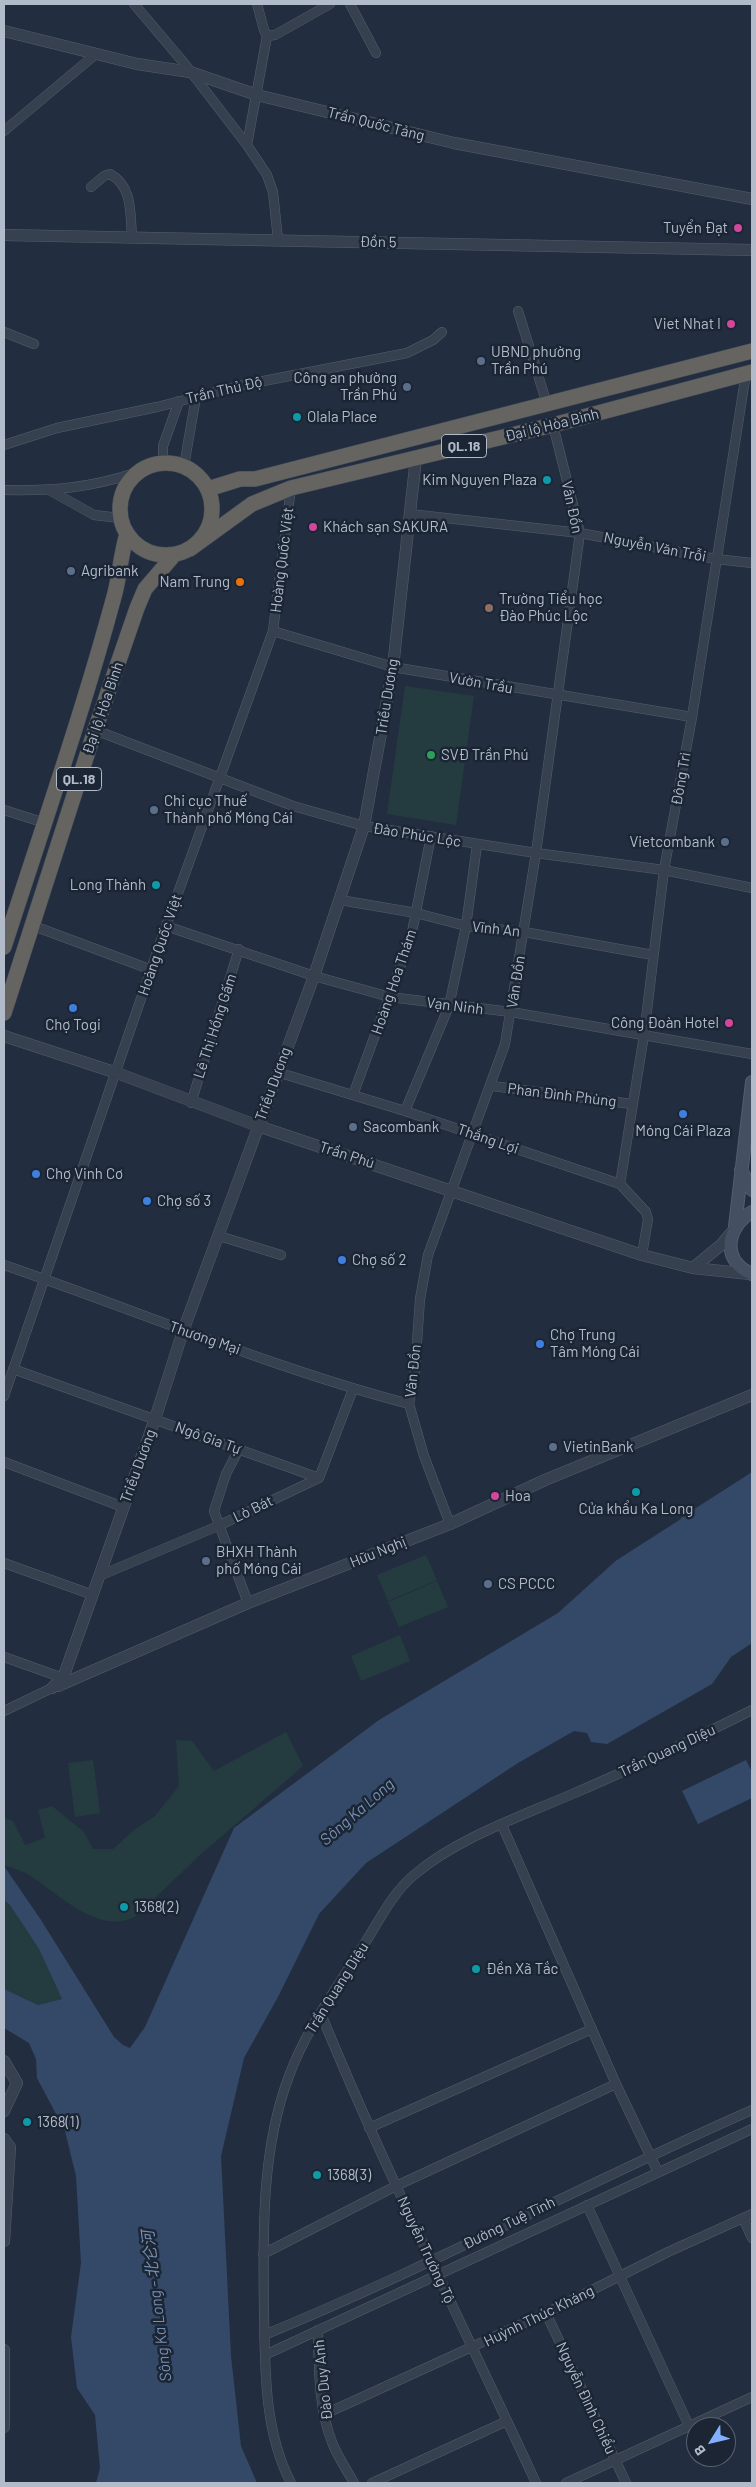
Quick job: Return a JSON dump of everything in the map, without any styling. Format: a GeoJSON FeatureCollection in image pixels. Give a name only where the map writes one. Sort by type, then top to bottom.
{"type":"FeatureCollection","features":[{"type":"Feature","properties":{"kind":"highway","name":"Đại lộ Hòa Bình"},"geometry":{"type":"LineString","coordinates":[[208,489],[240,479],[255,479],[547,404],[752,348]]}},
{"type":"Feature","properties":{"kind":"highway"},"geometry":{"type":"LineString","coordinates":[[749,372],[752,348]]}},
{"type":"Feature","properties":{"kind":"highway","name":"Đại lộ Hòa Bình"},"geometry":{"type":"LineString","coordinates":[[190,549],[252,504],[291,488],[553,425],[749,372]]}},
{"type":"Feature","properties":{"kind":"highway"},"geometry":{"type":"LineString","coordinates":[[547,404],[553,425]]}},
{"type":"Feature","properties":{"kind":"highway"},"geometry":{"type":"LineString","coordinates":[[415,437],[418,457]]}},
{"type":"Feature","properties":{"kind":"highway"},"geometry":{"type":"LineString","coordinates":[[135,473],[148,466],[163,462],[184,466],[198,475],[208,489]]}},
{"type":"Feature","properties":{"kind":"highway","name":"QL.18"},"geometry":{"type":"LineString","coordinates":[[135,473],[122,494],[120,518],[126,534],[145,550],[157,555],[174,555],[190,549],[202,538],[210,523],[212,506],[208,489]]}},
{"type":"Feature","properties":{"kind":"highway","name":"Đại lộ Hòa Bình"},"geometry":{"type":"LineString","coordinates":[[4,947],[7,927],[45,823],[116,592],[120,556],[126,534]]}},
{"type":"Feature","properties":{"kind":"highway","name":"Đại lộ Hòa Bình"},"geometry":{"type":"LineString","coordinates":[[4,1013],[95,730],[145,589],[174,555]]}},
{"type":"Feature","properties":{"kind":"highway"},"geometry":{"type":"LineString","coordinates":[[76,723],[95,730]]}},
{"type":"Feature","properties":{"kind":"main road"},"geometry":{"type":"LineString","coordinates":[[751,1274],[735,1261],[730,1242],[734,1229],[752,1082]]}},
{"type":"Feature","properties":{"kind":"main road"},"geometry":{"type":"LineString","coordinates":[[741,1170],[752,1190]]}},
{"type":"Feature","properties":{"kind":"main road"},"geometry":{"type":"LineString","coordinates":[[734,1229],[742,1218],[752,1212]]}},
{"type":"Feature","properties":{"kind":"street"},"geometry":{"type":"LineString","coordinates":[[247,145],[268,36],[264,30],[257,4]]}},
{"type":"Feature","properties":{"kind":"street"},"geometry":{"type":"LineString","coordinates":[[268,36],[275,36],[330,4]]}},
{"type":"Feature","properties":{"kind":"street"},"geometry":{"type":"LineString","coordinates":[[350,4],[376,53]]}},
{"type":"Feature","properties":{"kind":"street"},"geometry":{"type":"LineString","coordinates":[[137,5],[247,145],[271,183],[278,240]]}},
{"type":"Feature","properties":{"kind":"street","name":"Trần Quốc Tảng"},"geometry":{"type":"LineString","coordinates":[[4,31],[96,54],[190,72],[257,95],[506,154],[752,198]]}},
{"type":"Feature","properties":{"kind":"street"},"geometry":{"type":"LineString","coordinates":[[4,131],[96,54]]}},
{"type":"Feature","properties":{"kind":"street"},"geometry":{"type":"LineString","coordinates":[[91,187],[104,176],[110,174],[116,177],[128,194],[132,236]]}},
{"type":"Feature","properties":{"kind":"street","name":"Đồn 5"},"geometry":{"type":"LineString","coordinates":[[4,235],[132,236],[752,250]]}},
{"type":"Feature","properties":{"kind":"street"},"geometry":{"type":"LineString","coordinates":[[518,311],[547,404]]}},
{"type":"Feature","properties":{"kind":"street"},"geometry":{"type":"LineString","coordinates":[[4,332],[34,344]]}},
{"type":"Feature","properties":{"kind":"street","name":"Trần Thủ Độ"},"geometry":{"type":"LineString","coordinates":[[4,445],[57,428],[243,385],[407,353],[433,340],[442,332]]}},
{"type":"Feature","properties":{"kind":"street","name":"Đông Trì"},"geometry":{"type":"LineString","coordinates":[[620,1184],[644,1034],[664,870],[692,717],[716,559],[749,372]]}},
{"type":"Feature","properties":{"kind":"street"},"geometry":{"type":"LineString","coordinates":[[184,466],[196,396]]}},
{"type":"Feature","properties":{"kind":"street"},"geometry":{"type":"LineString","coordinates":[[163,462],[164,446],[180,401]]}},
{"type":"Feature","properties":{"kind":"street","name":"Vân Đồn"},"geometry":{"type":"LineString","coordinates":[[450,1524],[424,1456],[409,1404],[415,1372],[420,1300],[428,1254],[492,1086],[505,1044],[536,854],[580,533],[553,425]]}},
{"type":"Feature","properties":{"kind":"street","name":"Triều Dương"},"geometry":{"type":"LineString","coordinates":[[52,1688],[63,1678],[155,1419],[183,1331],[314,976],[364,826],[393,667],[418,457]]}},
{"type":"Feature","properties":{"kind":"street"},"geometry":{"type":"LineString","coordinates":[[4,490],[51,491],[100,484],[135,473]]}},
{"type":"Feature","properties":{"kind":"street","name":"Hoàng Quốc Việt"},"geometry":{"type":"LineString","coordinates":[[4,1396],[218,778],[273,631],[291,488]]}},
{"type":"Feature","properties":{"kind":"street"},"geometry":{"type":"LineString","coordinates":[[51,491],[94,515],[120,518]]}},
{"type":"Feature","properties":{"kind":"street","name":"Nguyễn Văn Trỗi"},"geometry":{"type":"LineString","coordinates":[[410,514],[580,533],[752,564]]}},
{"type":"Feature","properties":{"kind":"street","name":"Vườn Trầu"},"geometry":{"type":"LineString","coordinates":[[273,631],[393,667],[557,696],[692,717]]}},
{"type":"Feature","properties":{"kind":"street","name":"Đào Phúc Lộc"},"geometry":{"type":"LineString","coordinates":[[95,730],[293,806],[364,826],[536,854],[664,870],[752,888]]}},
{"type":"Feature","properties":{"kind":"street"},"geometry":{"type":"LineString","coordinates":[[4,810],[45,823]]}},
{"type":"Feature","properties":{"kind":"street","name":"Hoàng Hoa Thám"},"geometry":{"type":"LineString","coordinates":[[353,1095],[411,937],[431,836]]}},
{"type":"Feature","properties":{"kind":"street"},"geometry":{"type":"LineString","coordinates":[[405,1110],[449,1006],[466,926],[477,845]]}},
{"type":"Feature","properties":{"kind":"street","name":"Vĩnh An"},"geometry":{"type":"LineString","coordinates":[[340,900],[416,913],[466,926],[524,932],[653,955]]}},
{"type":"Feature","properties":{"kind":"street"},"geometry":{"type":"LineString","coordinates":[[31,925],[152,970]]}},
{"type":"Feature","properties":{"kind":"street","name":"Vạn Ninh"},"geometry":{"type":"LineString","coordinates":[[166,926],[240,949],[314,976],[390,997],[449,1006],[511,1012],[752,1054]]}},
{"type":"Feature","properties":{"kind":"street","name":"Lê Thị Hồng Gấm"},"geometry":{"type":"LineString","coordinates":[[191,1103],[240,949]]}},
{"type":"Feature","properties":{"kind":"street","name":"Trần Phú"},"geometry":{"type":"LineString","coordinates":[[4,1036],[117,1073],[191,1103],[258,1126],[642,1255],[693,1268],[751,1274]]}},
{"type":"Feature","properties":{"kind":"street","name":"Thắng Lợi"},"geometry":{"type":"LineString","coordinates":[[278,1072],[405,1110],[620,1184],[646,1212],[648,1224],[642,1255]]}},
{"type":"Feature","properties":{"kind":"street","name":"Phan Đình Phùng"},"geometry":{"type":"LineString","coordinates":[[492,1086],[632,1104]]}},
{"type":"Feature","properties":{"kind":"street"},"geometry":{"type":"LineString","coordinates":[[693,1268],[721,1245],[734,1229]]}},
{"type":"Feature","properties":{"kind":"street"},"geometry":{"type":"LineString","coordinates":[[219,1236],[281,1255]]}},
{"type":"Feature","properties":{"kind":"street","name":"Thương Mại"},"geometry":{"type":"LineString","coordinates":[[4,1265],[183,1331],[353,1390],[409,1404]]}},
{"type":"Feature","properties":{"kind":"street","name":"Ngô Gia Tự"},"geometry":{"type":"LineString","coordinates":[[13,1369],[319,1478]]}},
{"type":"Feature","properties":{"kind":"street"},"geometry":{"type":"LineString","coordinates":[[319,1478],[353,1390]]}},
{"type":"Feature","properties":{"kind":"street","name":"Hữu Nghị"},"geometry":{"type":"LineString","coordinates":[[4,1710],[248,1603],[450,1524],[546,1480],[752,1396]]}},
{"type":"Feature","properties":{"kind":"street"},"geometry":{"type":"LineString","coordinates":[[239,1449],[226,1474],[214,1511],[248,1603]]}},
{"type":"Feature","properties":{"kind":"street"},"geometry":{"type":"LineString","coordinates":[[4,1462],[124,1508]]}},
{"type":"Feature","properties":{"kind":"street","name":"Lò Bát"},"geometry":{"type":"LineString","coordinates":[[99,1576],[218,1526],[319,1478]]}},
{"type":"Feature","properties":{"kind":"street"},"geometry":{"type":"LineString","coordinates":[[4,1563],[92,1595]]}},
{"type":"Feature","properties":{"kind":"street"},"geometry":{"type":"LineString","coordinates":[[4,1657],[63,1678]]}},
{"type":"Feature","properties":{"kind":"street","name":"Trần Quang Diệu"},"geometry":{"type":"LineString","coordinates":[[291,2483],[275,2438],[269,2413],[264,2335],[263,2254],[269,2152],[288,2078],[304,2040],[388,1908],[411,1877],[434,1859],[502,1825],[656,1758],[752,1710]]}},
{"type":"Feature","properties":{"kind":"street"},"geometry":{"type":"LineString","coordinates":[[502,1825],[616,2084],[658,2172]]}},
{"type":"Feature","properties":{"kind":"street","name":"Nguyễn Trường Tộ"},"geometry":{"type":"LineString","coordinates":[[320,2014],[369,2128],[430,2261],[473,2347],[536,2483]]}},
{"type":"Feature","properties":{"kind":"street"},"geometry":{"type":"LineString","coordinates":[[369,2128],[592,2029]]}},
{"type":"Feature","properties":{"kind":"street"},"geometry":{"type":"LineString","coordinates":[[4,2061],[17,2083],[4,2111]]}},
{"type":"Feature","properties":{"kind":"street"},"geometry":{"type":"LineString","coordinates":[[263,2254],[396,2186],[616,2084]]}},
{"type":"Feature","properties":{"kind":"street","name":"Đường Tuệ Tĩnh"},"geometry":{"type":"LineString","coordinates":[[264,2335],[430,2261],[649,2156],[752,2110]]}},
{"type":"Feature","properties":{"kind":"street","name":"Đường Tuệ Tĩnh"},"geometry":{"type":"LineString","coordinates":[[265,2355],[752,2129]]}},
{"type":"Feature","properties":{"kind":"street"},"geometry":{"type":"LineString","coordinates":[[4,2241],[7,2143]]}},
{"type":"Feature","properties":{"kind":"street"},"geometry":{"type":"LineString","coordinates":[[587,2205],[686,2420]]}},
{"type":"Feature","properties":{"kind":"street","name":"Huỳnh Thúc Kháng"},"geometry":{"type":"LineString","coordinates":[[325,2414],[546,2314],[752,2214]]}},
{"type":"Feature","properties":{"kind":"street"},"geometry":{"type":"LineString","coordinates":[[743,2218],[752,2238]]}},
{"type":"Feature","properties":{"kind":"street","name":"Nguyễn Đình Chiểu"},"geometry":{"type":"LineString","coordinates":[[546,2314],[626,2483]]}},
{"type":"Feature","properties":{"kind":"street","name":"Đào Duy Anh"},"geometry":{"type":"LineString","coordinates":[[318,2330],[321,2391],[325,2414],[332,2443],[354,2483]]}},
{"type":"Feature","properties":{"kind":"street"},"geometry":{"type":"LineString","coordinates":[[4,2350],[4,2427]]}},
{"type":"Feature","properties":{"kind":"street"},"geometry":{"type":"LineString","coordinates":[[708,2417],[752,2396]]}},
{"type":"Feature","properties":{"kind":"street"},"geometry":{"type":"LineString","coordinates":[[372,2483],[507,2421]]}},
{"type":"Feature","properties":{"kind":"street"},"geometry":{"type":"LineString","coordinates":[[566,2483],[686,2427]]}},
{"type":"Feature","properties":{"kind":"green space","name":"SVĐ Trần Phú"},"geometry":{"type":"Polygon","coordinates":[[[405,686],[474,696],[456,825],[387,814],[405,686]]]}},
{"type":"Feature","properties":{"kind":"green space"},"geometry":{"type":"Polygon","coordinates":[[[426,1555],[437,1580],[388,1601],[377,1575],[426,1555]]]}},
{"type":"Feature","properties":{"kind":"green space"},"geometry":{"type":"Polygon","coordinates":[[[437,1581],[448,1607],[399,1627],[388,1602],[437,1581]]]}},
{"type":"Feature","properties":{"kind":"green space"},"geometry":{"type":"Polygon","coordinates":[[[400,1635],[410,1661],[361,1681],[351,1656],[400,1635]]]}},
{"type":"Feature","properties":{"kind":"green space"},"geometry":{"type":"Polygon","coordinates":[[[286,1732],[303,1766],[201,1854],[136,1916],[122,1921],[108,1921],[94,1917],[66,1901],[26,1873],[4,1865],[4,1818],[13,1821],[25,1845],[45,1838],[38,1810],[52,1806],[84,1832],[93,1849],[113,1849],[134,1830],[155,1816],[179,1786],[176,1740],[192,1741],[214,1771],[286,1732]]]}},
{"type":"Feature","properties":{"kind":"green space"},"geometry":{"type":"Polygon","coordinates":[[[93,1760],[100,1813],[75,1817],[68,1763],[93,1760]]]}},
{"type":"Feature","properties":{"kind":"green space"},"geometry":{"type":"Polygon","coordinates":[[[4,1900],[10,1905],[39,1949],[62,1999],[38,2005],[4,1989],[4,1900]]]}},
{"type":"Feature","properties":{"kind":"water"},"geometry":{"type":"Polygon","coordinates":[[[752,1472],[752,1643],[731,1657],[712,1684],[607,1744],[591,1742],[587,1733],[574,1731],[518,1763],[366,1863],[319,1914],[279,1995],[244,2058],[221,2156],[231,2356],[241,2446],[257,2483],[96,2483],[100,2468],[95,2415],[77,2388],[71,2337],[81,2263],[76,2176],[65,2131],[37,2078],[36,2059],[29,2043],[4,2028],[4,1989],[38,2005],[62,1999],[39,1949],[10,1905],[4,1900],[4,1866],[41,1920],[114,2037],[130,2048],[145,2027],[234,1828],[379,1720],[558,1613],[620,1557],[752,1472]]]}},
{"type":"Feature","properties":{"kind":"water"},"geometry":{"type":"Polygon","coordinates":[[[746,1760],[752,1772],[752,1798],[698,1824],[682,1791],[746,1760]]]}},
{"type":"Feature","properties":{"kind":"pier"},"geometry":{"type":"Polygon","coordinates":[[[680,1517],[681,1519],[617,1560],[619,1555],[680,1517]]]}},
{"type":"Feature","properties":{"kind":"place","name":"Tuyển Đạt"},"geometry":{"type":"Point","coordinates":[738,228]}},
{"type":"Feature","properties":{"kind":"place","name":"Viet Nhat I"},"geometry":{"type":"Point","coordinates":[731,324]}},
{"type":"Feature","properties":{"kind":"place","name":"UBND phường Trần Phú"},"geometry":{"type":"Point","coordinates":[481,361]}},
{"type":"Feature","properties":{"kind":"place","name":"Công an phường Trần Phú"},"geometry":{"type":"Point","coordinates":[407,387]}},
{"type":"Feature","properties":{"kind":"place","name":"Olala Place"},"geometry":{"type":"Point","coordinates":[297,417]}},
{"type":"Feature","properties":{"kind":"place","name":"Kim Nguyen Plaza"},"geometry":{"type":"Point","coordinates":[547,480]}},
{"type":"Feature","properties":{"kind":"place","name":"Khách sạn SAKURA"},"geometry":{"type":"Point","coordinates":[313,527]}},
{"type":"Feature","properties":{"kind":"place","name":"Agribank"},"geometry":{"type":"Point","coordinates":[71,571]}},
{"type":"Feature","properties":{"kind":"place","name":"Nam Trung"},"geometry":{"type":"Point","coordinates":[240,582]}},
{"type":"Feature","properties":{"kind":"place","name":"Trường Tiểu học Đào Phúc Lộc"},"geometry":{"type":"Point","coordinates":[489,608]}},
{"type":"Feature","properties":{"kind":"place","name":"SVĐ Trần Phú"},"geometry":{"type":"Point","coordinates":[431,755]}},
{"type":"Feature","properties":{"kind":"place","name":"Chi cục Thuế Thành phố Móng Cái"},"geometry":{"type":"Point","coordinates":[154,810]}},
{"type":"Feature","properties":{"kind":"place","name":"Vietcombank"},"geometry":{"type":"Point","coordinates":[725,842]}},
{"type":"Feature","properties":{"kind":"place","name":"Long Thành"},"geometry":{"type":"Point","coordinates":[156,885]}},
{"type":"Feature","properties":{"kind":"place","name":"Chợ Togi"},"geometry":{"type":"Point","coordinates":[73,1008]}},
{"type":"Feature","properties":{"kind":"place","name":"Công Đoàn Hotel"},"geometry":{"type":"Point","coordinates":[729,1023]}},
{"type":"Feature","properties":{"kind":"place","name":"Móng Cái Plaza"},"geometry":{"type":"Point","coordinates":[683,1114]}},
{"type":"Feature","properties":{"kind":"place","name":"Sacombank"},"geometry":{"type":"Point","coordinates":[353,1127]}},
{"type":"Feature","properties":{"kind":"place","name":"Chợ Vinh Cơ"},"geometry":{"type":"Point","coordinates":[36,1174]}},
{"type":"Feature","properties":{"kind":"place","name":"Chợ số 3"},"geometry":{"type":"Point","coordinates":[147,1201]}},
{"type":"Feature","properties":{"kind":"place","name":"Chợ số 2"},"geometry":{"type":"Point","coordinates":[342,1260]}},
{"type":"Feature","properties":{"kind":"place","name":"Chợ Trung Tâm Móng Cái"},"geometry":{"type":"Point","coordinates":[540,1344]}},
{"type":"Feature","properties":{"kind":"place","name":"VietinBank"},"geometry":{"type":"Point","coordinates":[553,1447]}},
{"type":"Feature","properties":{"kind":"place","name":"Cửa khẩu Ka Long"},"geometry":{"type":"Point","coordinates":[636,1492]}},
{"type":"Feature","properties":{"kind":"place","name":"Hoa"},"geometry":{"type":"Point","coordinates":[495,1496]}},
{"type":"Feature","properties":{"kind":"place","name":"BHXH Thành phố Móng Cái"},"geometry":{"type":"Point","coordinates":[206,1561]}},
{"type":"Feature","properties":{"kind":"place","name":"CS PCCC"},"geometry":{"type":"Point","coordinates":[488,1584]}},
{"type":"Feature","properties":{"kind":"place","name":"1368(2)"},"geometry":{"type":"Point","coordinates":[124,1907]}},
{"type":"Feature","properties":{"kind":"place","name":"Đền Xã Tắc"},"geometry":{"type":"Point","coordinates":[476,1969]}},
{"type":"Feature","properties":{"kind":"place","name":"1368(1)"},"geometry":{"type":"Point","coordinates":[27,2122]}},
{"type":"Feature","properties":{"kind":"place","name":"1368(3)"},"geometry":{"type":"Point","coordinates":[317,2175]}},
{"type":"Feature","properties":{"kind":"water label","name":"Sông Ka Long"},"geometry":{"type":"Point","coordinates":[357,1812]}},
{"type":"Feature","properties":{"kind":"water label","name":"Sông Ka Long - 北仑河"},"geometry":{"type":"Point","coordinates":[157,2306]}}]}
